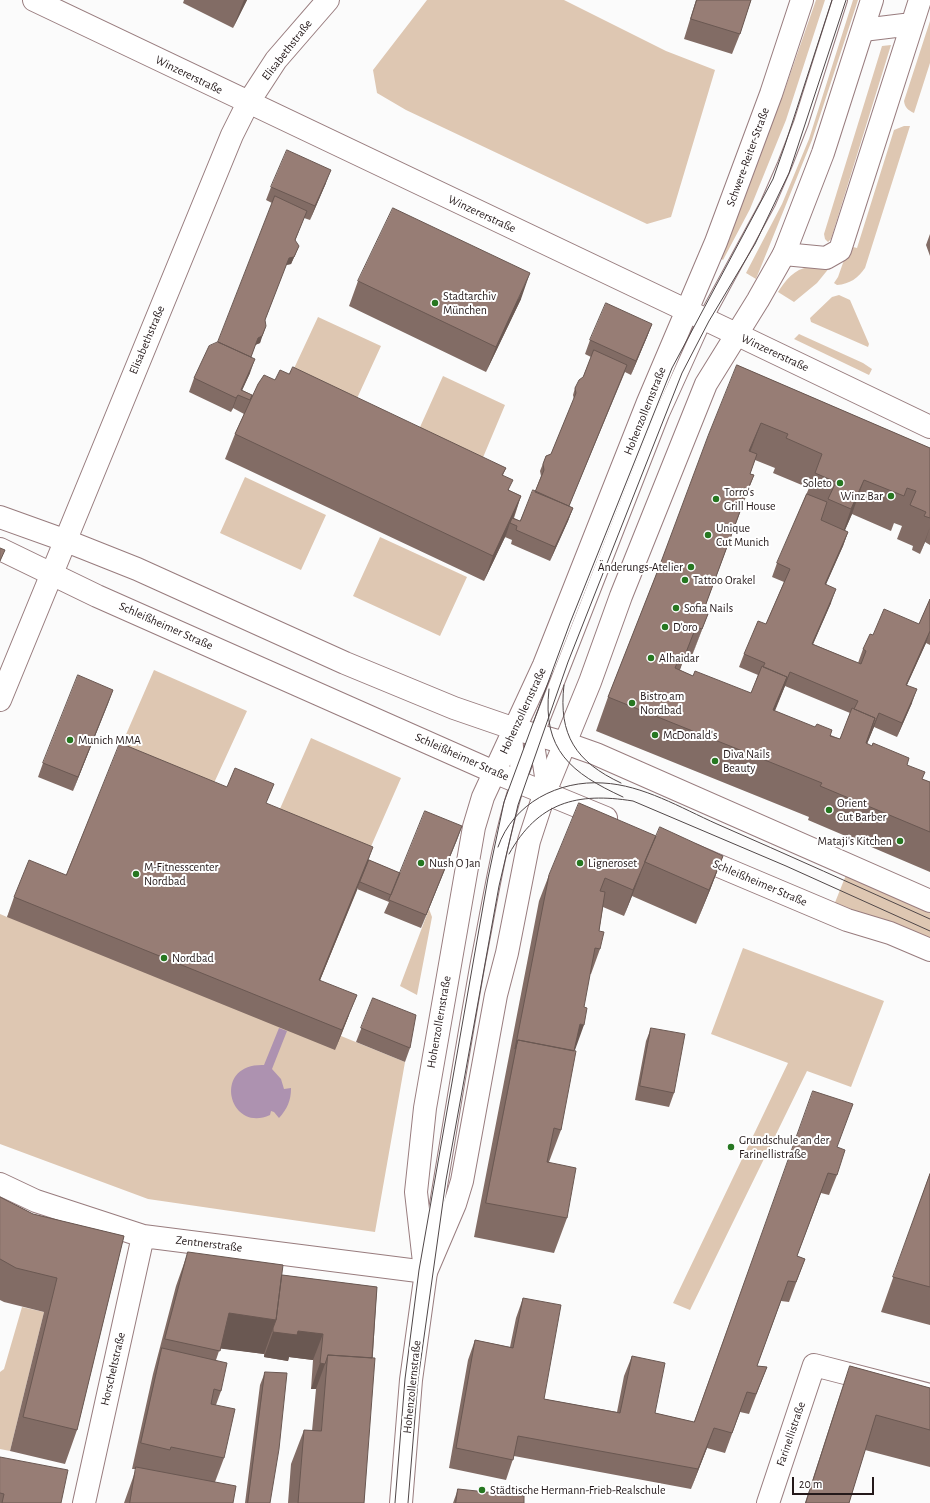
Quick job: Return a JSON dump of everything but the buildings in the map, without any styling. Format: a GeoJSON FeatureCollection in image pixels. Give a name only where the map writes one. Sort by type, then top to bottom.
{"type":"FeatureCollection","features":[{"type":"Feature","properties":{"kind":"street","name":"Winzererstraße"},"geometry":{"type":"LineString","coordinates":[[34,0],[930,427]]}},
{"type":"Feature","properties":{"kind":"street","name":"Elisabethstraße"},"geometry":{"type":"LineString","coordinates":[[0,700],[64,540],[232,135],[248,103],[276,60],[328,0]]}},
{"type":"Feature","properties":{"kind":"street","name":"Schwere-Reiter-Straße"},"geometry":{"type":"LineString","coordinates":[[696,315],[716,242],[771,94],[802,0]]}},
{"type":"Feature","properties":{"kind":"street"},"geometry":{"type":"LineString","coordinates":[[736,334],[784,254],[823,153],[872,0]]}},
{"type":"Feature","properties":{"kind":"street"},"geometry":{"type":"LineString","coordinates":[[784,254],[826,258],[840,250],[920,0]]}},
{"type":"Feature","properties":{"kind":"street"},"geometry":{"type":"LineString","coordinates":[[863,30],[912,24]]}},
{"type":"Feature","properties":{"kind":"street","name":"Hohenzollernstraße"},"geometry":{"type":"LineString","coordinates":[[401,1503],[411,1380],[426,1272],[416,1192],[425,1108],[474,827],[494,772],[544,665],[673,344],[696,315]]}},
{"type":"Feature","properties":{"kind":"street","name":"Hohenzollernstraße"},"geometry":{"type":"LineString","coordinates":[[426,1272],[455,1204],[462,1182],[496,995],[507,953],[529,841],[545,792],[566,743],[706,384],[736,334]]}},
{"type":"Feature","properties":{"kind":"street"},"geometry":{"type":"LineString","coordinates":[[0,517],[64,540],[137,569],[345,662],[439,702],[515,729],[566,743],[644,775],[930,901]]}},
{"type":"Feature","properties":{"kind":"street","name":"Schleißheimer Straße"},"geometry":{"type":"LineString","coordinates":[[0,549],[51,574],[494,772],[623,825]]}},
{"type":"Feature","properties":{"kind":"street","name":"Schleißheimer Straße"},"geometry":{"type":"LineString","coordinates":[[673,846],[847,920],[890,933],[930,950]]}},
{"type":"Feature","properties":{"kind":"street","name":"Zentnerstraße"},"geometry":{"type":"LineString","coordinates":[[0,1184],[36,1201],[143,1236],[426,1272]]}},
{"type":"Feature","properties":{"kind":"street","name":"Horscheltstraße"},"geometry":{"type":"LineString","coordinates":[[84,1503],[143,1236]]}},
{"type":"Feature","properties":{"kind":"street","name":"Farinellistraße"},"geometry":{"type":"LineString","coordinates":[[768,1503],[814,1365],[930,1395]]}},
{"type":"Feature","properties":{"kind":"lane"},"geometry":{"type":"LineString","coordinates":[[426,1272],[463,1046],[502,834],[518,782],[662,414],[696,315],[765,210],[801,123],[840,0]]}},
{"type":"Feature","properties":{"kind":"lane"},"geometry":{"type":"LineString","coordinates":[[515,729],[518,782]]}},
{"type":"Feature","properties":{"kind":"lane"},"geometry":{"type":"LineString","coordinates":[[536,734],[545,792]]}},
{"type":"Feature","properties":{"kind":"shaded area"},"geometry":{"type":"Polygon","coordinates":[[[427,0],[564,0],[666,51],[715,70],[671,217],[647,224],[406,110],[377,93],[373,70],[427,0]]]}},
{"type":"Feature","properties":{"kind":"shaded area"},"geometry":{"type":"Polygon","coordinates":[[[816,0],[825,0],[786,120],[750,209],[723,260],[720,258],[785,89],[816,0]]]}},
{"type":"Feature","properties":{"kind":"shaded area"},"geometry":{"type":"Polygon","coordinates":[[[853,0],[858,0],[812,140],[756,279],[746,273],[782,204],[809,139],[853,0]]]}},
{"type":"Feature","properties":{"kind":"shaded area"},"geometry":{"type":"Polygon","coordinates":[[[930,21],[930,63],[914,113],[907,108],[904,101],[930,21]]]}},
{"type":"Feature","properties":{"kind":"shaded area"},"geometry":{"type":"Polygon","coordinates":[[[891,45],[831,239],[828,242],[825,239],[824,234],[882,46],[891,45]]]}},
{"type":"Feature","properties":{"kind":"shaded area"},"geometry":{"type":"Polygon","coordinates":[[[904,126],[910,126],[865,268],[860,275],[853,280],[837,285],[834,283],[838,277],[849,246],[857,248],[894,130],[904,126]]]}},
{"type":"Feature","properties":{"kind":"shaded area"},"geometry":{"type":"Polygon","coordinates":[[[809,267],[830,267],[817,283],[794,302],[778,292],[787,279],[799,270],[809,267]]]}},
{"type":"Feature","properties":{"kind":"shaded area"},"geometry":{"type":"Polygon","coordinates":[[[839,295],[850,300],[869,344],[868,347],[811,322],[810,318],[832,297],[839,295]]]}},
{"type":"Feature","properties":{"kind":"shaded area"},"geometry":{"type":"Polygon","coordinates":[[[318,317],[381,346],[353,407],[290,377],[318,317]]]}},
{"type":"Feature","properties":{"kind":"shaded area"},"geometry":{"type":"Polygon","coordinates":[[[799,334],[863,363],[872,369],[869,375],[794,339],[799,334]]]}},
{"type":"Feature","properties":{"kind":"shaded area"},"geometry":{"type":"Polygon","coordinates":[[[443,376],[505,405],[479,467],[416,436],[443,376]]]}},
{"type":"Feature","properties":{"kind":"shaded area"},"geometry":{"type":"Polygon","coordinates":[[[245,477],[326,515],[301,570],[220,533],[245,477]]]}},
{"type":"Feature","properties":{"kind":"shaded area"},"geometry":{"type":"Polygon","coordinates":[[[380,537],[467,577],[440,636],[353,596],[380,537]]]}},
{"type":"Feature","properties":{"kind":"shaded area"},"geometry":{"type":"Polygon","coordinates":[[[154,670],[247,711],[214,783],[121,746],[154,670]]]}},
{"type":"Feature","properties":{"kind":"shaded area"},"geometry":{"type":"Polygon","coordinates":[[[311,738],[401,778],[369,851],[279,811],[311,738]]]}},
{"type":"Feature","properties":{"kind":"shaded area","name":"Nordbad"},"geometry":{"type":"Polygon","coordinates":[[[259,823],[366,867],[312,1000],[349,1015],[341,1036],[405,1062],[375,1232],[148,1199],[0,1144],[0,914],[7,917],[22,880],[59,895],[259,823]]]}},
{"type":"Feature","properties":{"kind":"shaded area"},"geometry":{"type":"Polygon","coordinates":[[[846,875],[930,913],[930,942],[834,905],[846,875]]]}},
{"type":"Feature","properties":{"kind":"shaded area"},"geometry":{"type":"Polygon","coordinates":[[[429,909],[432,917],[417,995],[400,986],[429,909]]]}},
{"type":"Feature","properties":{"kind":"shaded area"},"geometry":{"type":"Polygon","coordinates":[[[743,948],[884,1001],[851,1087],[807,1071],[690,1310],[673,1303],[788,1063],[711,1034],[743,948]]]}},
{"type":"Feature","properties":{"kind":"shaded area"},"geometry":{"type":"Polygon","coordinates":[[[279,1028],[287,1031],[272,1069],[281,1079],[284,1089],[291,1088],[288,1104],[279,1118],[274,1112],[271,1111],[270,1115],[256,1118],[244,1115],[236,1107],[232,1096],[232,1085],[237,1075],[247,1067],[264,1065],[279,1028]]]}},
{"type":"Feature","properties":{"kind":"shaded area"},"geometry":{"type":"Polygon","coordinates":[[[22,1307],[44,1312],[10,1451],[0,1449],[0,1372],[4,1369],[22,1307]]]}},
{"type":"Feature","properties":{"kind":"tram line"},"geometry":{"type":"LineString","coordinates":[[395,1503],[405,1379],[419,1270],[488,878],[504,802],[570,623],[672,368],[773,179],[832,0]]}},
{"type":"Feature","properties":{"kind":"tram line"},"geometry":{"type":"LineString","coordinates":[[408,1503],[418,1380],[446,1180],[499,886],[518,805],[568,662],[682,373],[709,321],[755,244],[789,173],[846,0]]}},
{"type":"Feature","properties":{"kind":"tram line"},"geometry":{"type":"LineString","coordinates":[[564,685],[564,718],[573,745],[592,766],[621,783]]}},
{"type":"Feature","properties":{"kind":"tram line"},"geometry":{"type":"LineString","coordinates":[[549,689],[548,710],[550,728],[556,744],[564,757],[589,779],[623,797]]}},
{"type":"Feature","properties":{"kind":"tram line"},"geometry":{"type":"LineString","coordinates":[[498,847],[505,831],[515,818],[526,807],[540,797],[554,790],[586,783],[618,785],[633,788],[662,798],[930,919]]}},
{"type":"Feature","properties":{"kind":"tram line"},"geometry":{"type":"LineString","coordinates":[[509,854],[520,836],[533,823],[546,812],[561,805],[577,800],[594,798],[633,801],[786,866],[930,931]]}},
{"type":"Feature","properties":{"kind":"place","name":"Stadtarchiv München"},"geometry":{"type":"Point","coordinates":[435,303]}},
{"type":"Feature","properties":{"kind":"place","name":"Soleto"},"geometry":{"type":"Point","coordinates":[840,483]}},
{"type":"Feature","properties":{"kind":"place","name":"Winz Bar"},"geometry":{"type":"Point","coordinates":[891,496]}},
{"type":"Feature","properties":{"kind":"place","name":"Torro's Grill House"},"geometry":{"type":"Point","coordinates":[716,499]}},
{"type":"Feature","properties":{"kind":"place","name":"Unique Cut Munich"},"geometry":{"type":"Point","coordinates":[708,535]}},
{"type":"Feature","properties":{"kind":"place","name":"Änderungs-Atelier"},"geometry":{"type":"Point","coordinates":[691,567]}},
{"type":"Feature","properties":{"kind":"place","name":"Tattoo Orakel"},"geometry":{"type":"Point","coordinates":[685,580]}},
{"type":"Feature","properties":{"kind":"place","name":"Sofia Nails"},"geometry":{"type":"Point","coordinates":[676,608]}},
{"type":"Feature","properties":{"kind":"place","name":"D’oro"},"geometry":{"type":"Point","coordinates":[665,627]}},
{"type":"Feature","properties":{"kind":"place","name":"Alhaidar"},"geometry":{"type":"Point","coordinates":[651,658]}},
{"type":"Feature","properties":{"kind":"place","name":"Bistro am Nordbad"},"geometry":{"type":"Point","coordinates":[632,703]}},
{"type":"Feature","properties":{"kind":"place","name":"McDonald's"},"geometry":{"type":"Point","coordinates":[655,735]}},
{"type":"Feature","properties":{"kind":"place","name":"Munich MMA"},"geometry":{"type":"Point","coordinates":[70,740]}},
{"type":"Feature","properties":{"kind":"place","name":"Diva Nails Beauty"},"geometry":{"type":"Point","coordinates":[715,761]}},
{"type":"Feature","properties":{"kind":"place","name":"Orient Cut Barber"},"geometry":{"type":"Point","coordinates":[829,810]}},
{"type":"Feature","properties":{"kind":"place","name":"Mataji's Kitchen"},"geometry":{"type":"Point","coordinates":[900,841]}},
{"type":"Feature","properties":{"kind":"place","name":"Nush O Jan"},"geometry":{"type":"Point","coordinates":[421,863]}},
{"type":"Feature","properties":{"kind":"place","name":"Ligneroset"},"geometry":{"type":"Point","coordinates":[580,863]}},
{"type":"Feature","properties":{"kind":"place","name":"M-Fitnesscenter Nordbad"},"geometry":{"type":"Point","coordinates":[136,874]}},
{"type":"Feature","properties":{"kind":"place","name":"Nordbad"},"geometry":{"type":"Point","coordinates":[164,958]}},
{"type":"Feature","properties":{"kind":"place","name":"Grundschule an der Farinellistraße"},"geometry":{"type":"Point","coordinates":[731,1147]}},
{"type":"Feature","properties":{"kind":"place","name":"Städtische Hermann-Frieb-Realschule"},"geometry":{"type":"Point","coordinates":[482,1490]}}]}
